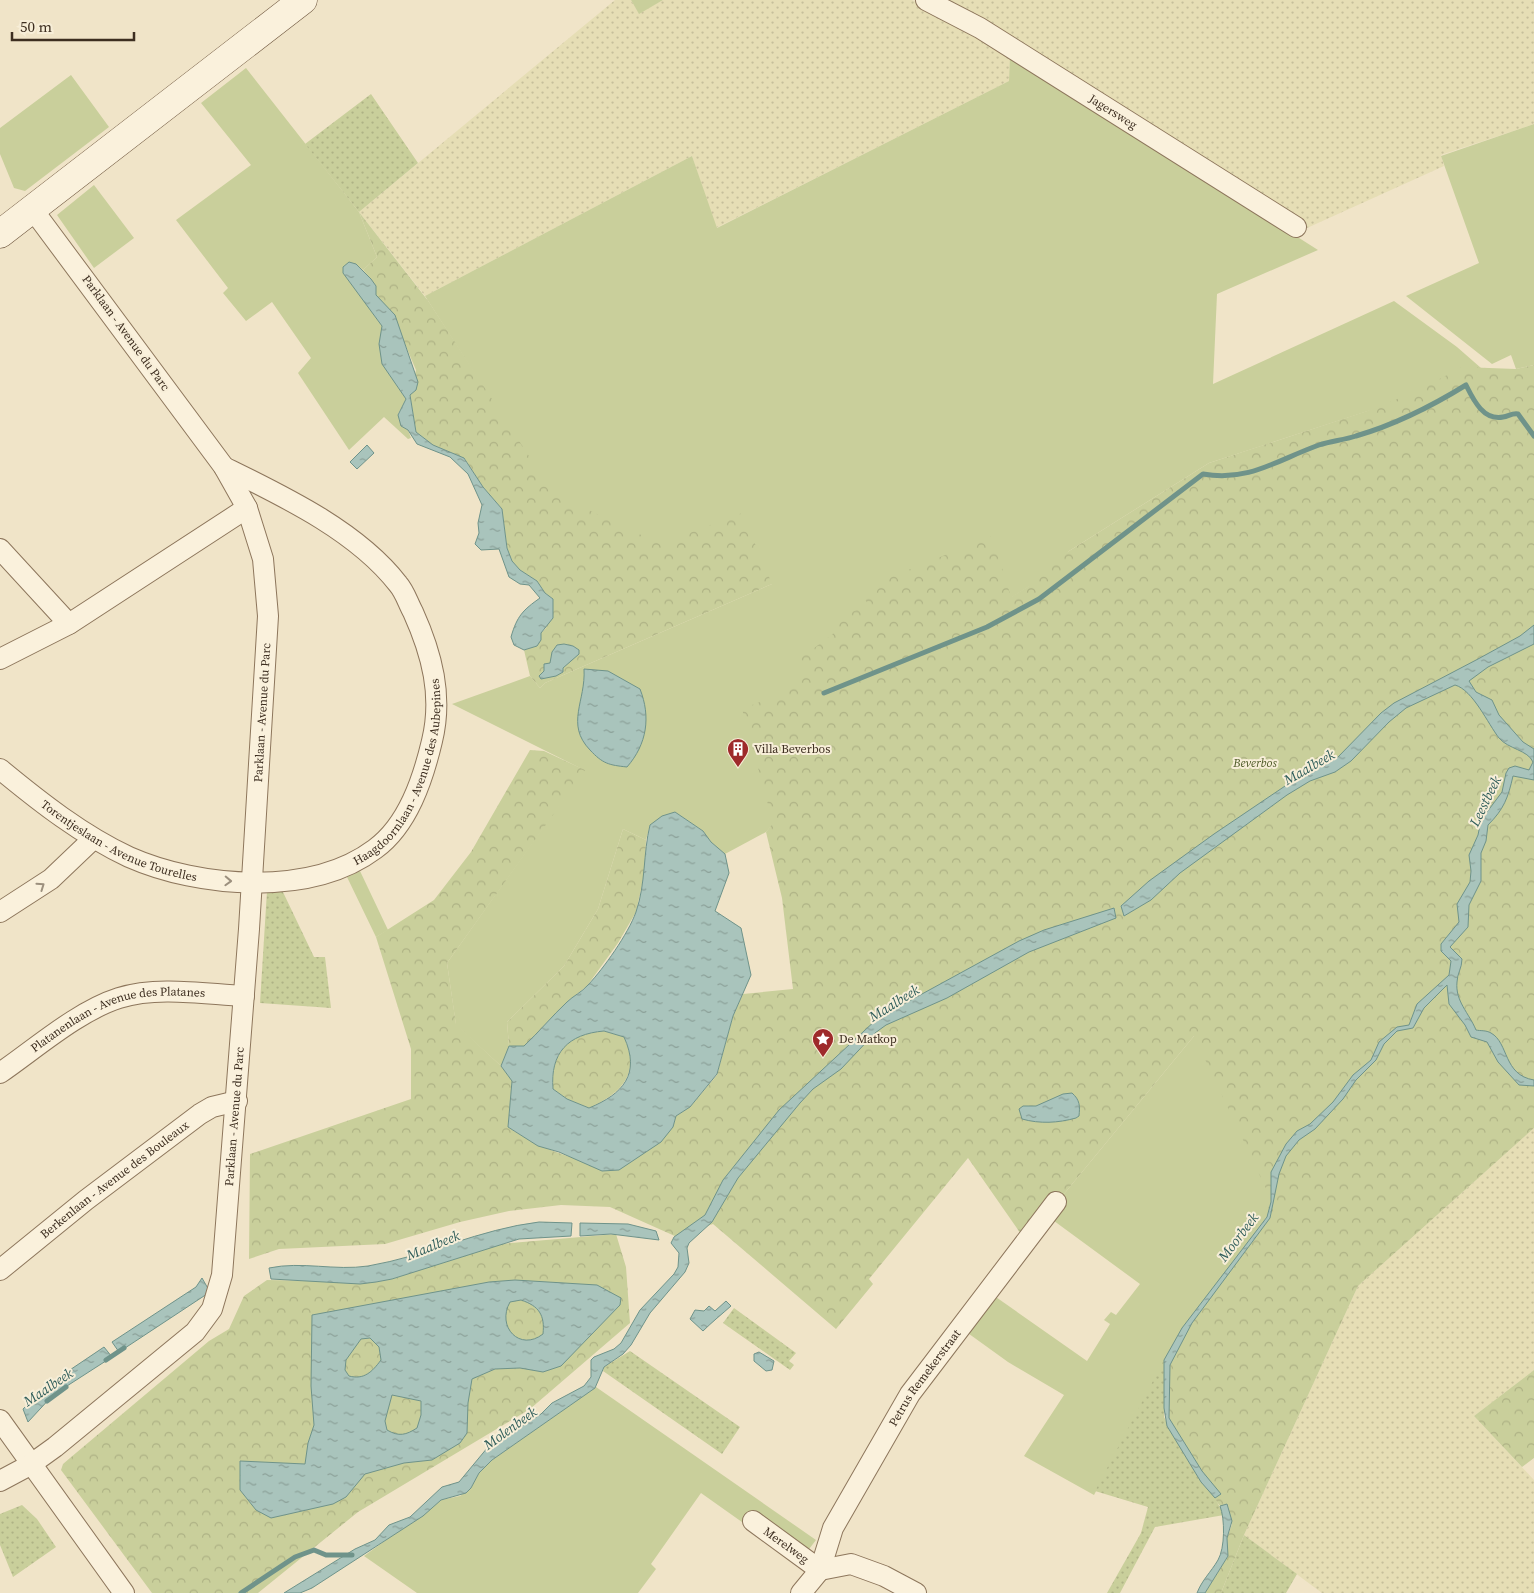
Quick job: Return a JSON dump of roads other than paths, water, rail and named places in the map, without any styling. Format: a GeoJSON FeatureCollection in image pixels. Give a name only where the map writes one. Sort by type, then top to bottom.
{"type":"FeatureCollection","features":[{"type":"Feature","properties":{"kind":"street"},"geometry":{"type":"LineString","coordinates":[[0,234],[303,0]]}},
{"type":"Feature","properties":{"kind":"street","name":"Jagersweg"},"geometry":{"type":"LineString","coordinates":[[926,0],[980,28],[1296,227]]}},
{"type":"Feature","properties":{"kind":"street","name":"Parklaan - Avenue du Parc"},"geometry":{"type":"LineString","coordinates":[[0,1481],[30,1465],[195,1332],[212,1308],[222,1275],[237,1101],[268,616],[263,559],[247,508],[224,467],[38,218]]}},
{"type":"Feature","properties":{"kind":"street","name":"Haagdoornlaan - Avenue des Aubepines"},"geometry":{"type":"LineString","coordinates":[[224,467],[274,491],[340,532],[382,565],[400,586],[428,645],[436,693],[436,727],[420,784],[403,818],[377,848],[349,865],[305,880],[252,882]]}},
{"type":"Feature","properties":{"kind":"street"},"geometry":{"type":"LineString","coordinates":[[0,659],[68,624],[247,508]]}},
{"type":"Feature","properties":{"kind":"street"},"geometry":{"type":"LineString","coordinates":[[0,548],[68,624]]}},
{"type":"Feature","properties":{"kind":"street","name":"Torentjeslaan - Avenue Tourelles"},"geometry":{"type":"LineString","coordinates":[[0,769],[93,839],[130,857],[166,871],[200,879],[252,882]]}},
{"type":"Feature","properties":{"kind":"street"},"geometry":{"type":"LineString","coordinates":[[0,912],[51,879],[93,839]]}},
{"type":"Feature","properties":{"kind":"street","name":"Platanenlaan - Avenue des Platanes"},"geometry":{"type":"LineString","coordinates":[[0,1073],[59,1031],[118,998],[149,993],[244,996]]}},
{"type":"Feature","properties":{"kind":"street","name":"Berkenlaan - Avenue des Bouleaux"},"geometry":{"type":"LineString","coordinates":[[0,1270],[86,1200],[200,1114],[212,1107],[237,1101]]}},
{"type":"Feature","properties":{"kind":"street","name":"Petrus Remekerstraat"},"geometry":{"type":"LineString","coordinates":[[820,1570],[833,1528],[910,1394],[1056,1202]]}},
{"type":"Feature","properties":{"kind":"street"},"geometry":{"type":"LineString","coordinates":[[0,1420],[30,1465],[124,1593]]}},
{"type":"Feature","properties":{"kind":"street","name":"Merelweg"},"geometry":{"type":"LineString","coordinates":[[753,1521],[820,1570]]}},
{"type":"Feature","properties":{"kind":"street"},"geometry":{"type":"LineString","coordinates":[[801,1593],[820,1570],[851,1564],[884,1576],[916,1593]]}},
{"type":"Feature","properties":{"kind":"water"},"geometry":{"type":"Polygon","coordinates":[[[349,262],[356,264],[371,279],[376,286],[376,295],[395,315],[418,382],[416,390],[410,395],[416,432],[433,445],[464,458],[483,487],[502,509],[507,548],[512,561],[520,570],[537,581],[545,593],[553,599],[553,618],[541,633],[541,640],[537,646],[524,650],[514,645],[511,637],[518,619],[529,606],[540,598],[529,585],[520,584],[509,577],[499,549],[481,550],[475,544],[479,533],[478,523],[482,505],[468,474],[450,457],[417,444],[408,430],[401,426],[398,415],[406,399],[382,364],[379,344],[382,326],[343,273],[343,267],[349,262]]]}},
{"type":"Feature","properties":{"kind":"water"},"geometry":{"type":"Polygon","coordinates":[[[367,445],[374,453],[357,469],[350,462],[367,445]]]}},
{"type":"Feature","properties":{"kind":"water"},"geometry":{"type":"Polygon","coordinates":[[[1534,625],[1534,644],[1488,667],[1469,681],[1476,692],[1492,700],[1499,715],[1523,742],[1534,749],[1534,780],[1513,776],[1505,803],[1488,825],[1486,841],[1481,853],[1481,881],[1469,905],[1468,927],[1450,947],[1462,959],[1457,979],[1458,995],[1476,1030],[1489,1032],[1497,1038],[1512,1066],[1524,1077],[1534,1080],[1534,1086],[1519,1085],[1498,1062],[1487,1042],[1471,1037],[1465,1025],[1449,1004],[1447,985],[1424,1008],[1413,1028],[1397,1031],[1384,1044],[1376,1060],[1356,1080],[1343,1099],[1315,1129],[1299,1140],[1286,1156],[1279,1174],[1270,1218],[1192,1323],[1170,1365],[1169,1418],[1202,1471],[1221,1494],[1215,1498],[1201,1482],[1167,1426],[1164,1408],[1164,1360],[1182,1328],[1267,1217],[1271,1202],[1271,1172],[1286,1144],[1297,1131],[1310,1124],[1333,1102],[1353,1075],[1371,1060],[1379,1042],[1397,1027],[1409,1025],[1417,1004],[1449,975],[1451,961],[1441,951],[1441,944],[1459,922],[1457,904],[1470,882],[1469,855],[1478,835],[1481,820],[1502,792],[1509,768],[1515,766],[1529,770],[1533,762],[1527,755],[1503,742],[1474,700],[1462,688],[1455,685],[1406,708],[1389,722],[1351,761],[1335,772],[1310,781],[1287,795],[1180,873],[1151,900],[1124,916],[1121,906],[1149,881],[1214,834],[1291,782],[1338,757],[1381,713],[1394,703],[1520,636],[1534,625]]]}},
{"type":"Feature","properties":{"kind":"water"},"geometry":{"type":"Polygon","coordinates":[[[564,644],[579,650],[579,654],[563,668],[563,672],[556,676],[541,679],[539,676],[544,671],[544,664],[550,663],[552,652],[557,645],[564,644]]]}},
{"type":"Feature","properties":{"kind":"water"},"geometry":{"type":"Polygon","coordinates":[[[584,669],[608,671],[640,689],[645,710],[645,730],[639,749],[627,767],[611,764],[599,758],[590,750],[579,731],[578,712],[584,681],[584,669]]]}},
{"type":"Feature","properties":{"kind":"water"},"geometry":{"type":"Polygon","coordinates":[[[675,812],[703,831],[711,842],[725,854],[729,873],[715,911],[741,928],[751,975],[733,1016],[717,1074],[690,1107],[676,1116],[673,1127],[661,1142],[619,1170],[602,1171],[559,1152],[538,1146],[508,1127],[512,1081],[501,1066],[509,1046],[524,1046],[567,1002],[588,985],[622,940],[636,912],[639,901],[650,825],[662,816],[675,812]],[[604,1031],[580,1036],[571,1041],[558,1056],[553,1076],[553,1089],[567,1099],[589,1108],[611,1096],[626,1081],[629,1072],[629,1050],[624,1037],[604,1031]]]}},
{"type":"Feature","properties":{"kind":"water"},"geometry":{"type":"Polygon","coordinates":[[[1114,908],[1116,918],[1029,952],[947,998],[886,1025],[875,1033],[841,1069],[813,1089],[738,1178],[712,1222],[689,1243],[687,1248],[689,1263],[685,1272],[650,1313],[631,1345],[623,1354],[604,1367],[595,1388],[492,1460],[479,1473],[466,1493],[441,1500],[423,1516],[312,1588],[300,1593],[284,1593],[355,1549],[375,1540],[389,1525],[410,1517],[442,1487],[459,1482],[488,1447],[541,1414],[552,1403],[584,1386],[591,1377],[591,1360],[614,1349],[621,1343],[640,1310],[674,1274],[678,1267],[679,1253],[671,1243],[674,1237],[705,1215],[723,1180],[779,1110],[878,1018],[1019,941],[1044,930],[1114,908]]]}},
{"type":"Feature","properties":{"kind":"water"},"geometry":{"type":"Polygon","coordinates":[[[1072,1093],[1077,1098],[1079,1106],[1079,1116],[1076,1118],[1049,1122],[1022,1119],[1019,1109],[1023,1106],[1036,1106],[1063,1094],[1072,1093]]]}},
{"type":"Feature","properties":{"kind":"water"},"geometry":{"type":"Polygon","coordinates":[[[539,1222],[572,1223],[571,1236],[519,1239],[392,1279],[376,1282],[360,1284],[271,1279],[269,1268],[294,1265],[368,1266],[390,1262],[496,1230],[539,1222]]]}},
{"type":"Feature","properties":{"kind":"water"},"geometry":{"type":"Polygon","coordinates":[[[580,1223],[628,1224],[656,1231],[659,1240],[611,1234],[580,1236],[580,1223]]]}},
{"type":"Feature","properties":{"kind":"water"},"geometry":{"type":"Polygon","coordinates":[[[202,1278],[210,1292],[119,1352],[112,1342],[196,1287],[202,1278]]]}},
{"type":"Feature","properties":{"kind":"water"},"geometry":{"type":"Polygon","coordinates":[[[515,1280],[597,1285],[621,1298],[620,1305],[561,1366],[543,1372],[520,1368],[495,1369],[472,1379],[468,1403],[467,1433],[460,1443],[432,1460],[404,1463],[365,1474],[346,1497],[333,1504],[271,1518],[256,1510],[240,1490],[240,1461],[305,1464],[308,1443],[314,1425],[311,1386],[312,1315],[489,1282],[515,1280]],[[521,1300],[510,1302],[506,1311],[508,1328],[519,1338],[526,1340],[534,1339],[543,1334],[542,1316],[536,1308],[521,1300]],[[370,1338],[361,1339],[346,1360],[345,1370],[349,1376],[359,1377],[367,1374],[381,1360],[379,1347],[370,1338]],[[392,1395],[385,1421],[387,1430],[395,1434],[406,1434],[417,1428],[421,1415],[421,1401],[392,1395]]]}},
{"type":"Feature","properties":{"kind":"water"},"geometry":{"type":"Polygon","coordinates":[[[726,1301],[731,1306],[703,1331],[690,1319],[695,1310],[704,1311],[709,1306],[715,1311],[726,1301]]]}},
{"type":"Feature","properties":{"kind":"water"},"geometry":{"type":"Polygon","coordinates":[[[104,1347],[112,1357],[53,1395],[28,1422],[23,1409],[49,1384],[104,1347]]]}},
{"type":"Feature","properties":{"kind":"water"},"geometry":{"type":"Polygon","coordinates":[[[759,1352],[774,1361],[772,1370],[766,1371],[754,1361],[754,1354],[759,1352]]]}},
{"type":"Feature","properties":{"kind":"water"},"geometry":{"type":"Polygon","coordinates":[[[1227,1504],[1232,1521],[1227,1538],[1228,1556],[1205,1593],[1197,1593],[1220,1555],[1224,1533],[1220,1506],[1227,1504]]]}},
{"type":"Feature","properties":{"kind":"waterway"},"geometry":{"type":"LineString","coordinates":[[824,693],[987,627],[1039,599],[1203,474],[1219,476],[1249,472],[1319,445],[1370,432],[1399,421],[1466,385],[1484,412],[1496,417],[1518,414],[1534,436]]}},
{"type":"Feature","properties":{"kind":"waterway","name":"Maalbeek"},"geometry":{"type":"LineString","coordinates":[[106,1360],[124,1348]]}},
{"type":"Feature","properties":{"kind":"waterway","name":"Maalbeek"},"geometry":{"type":"LineString","coordinates":[[47,1401],[66,1387]]}},
{"type":"Feature","properties":{"kind":"waterway","name":"Molenbeek"},"geometry":{"type":"LineString","coordinates":[[241,1593],[295,1557],[314,1550],[326,1555],[352,1555]]}},
{"type":"Feature","properties":{"kind":"place","name":"Villa Beverbos"},"geometry":{"type":"Point","coordinates":[738,768]}},
{"type":"Feature","properties":{"kind":"place","name":"De Matkop"},"geometry":{"type":"Point","coordinates":[823,1058]}},
{"type":"Feature","properties":{"kind":"park label","name":"Beverbos"},"geometry":{"type":"Point","coordinates":[1255,763]}},
{"type":"Feature","properties":{"kind":"water label","name":"Leestbeek"},"geometry":{"type":"Point","coordinates":[1485,801]}},
{"type":"Feature","properties":{"kind":"water label","name":"Moorbeek"},"geometry":{"type":"Point","coordinates":[1238,1237]}}]}
